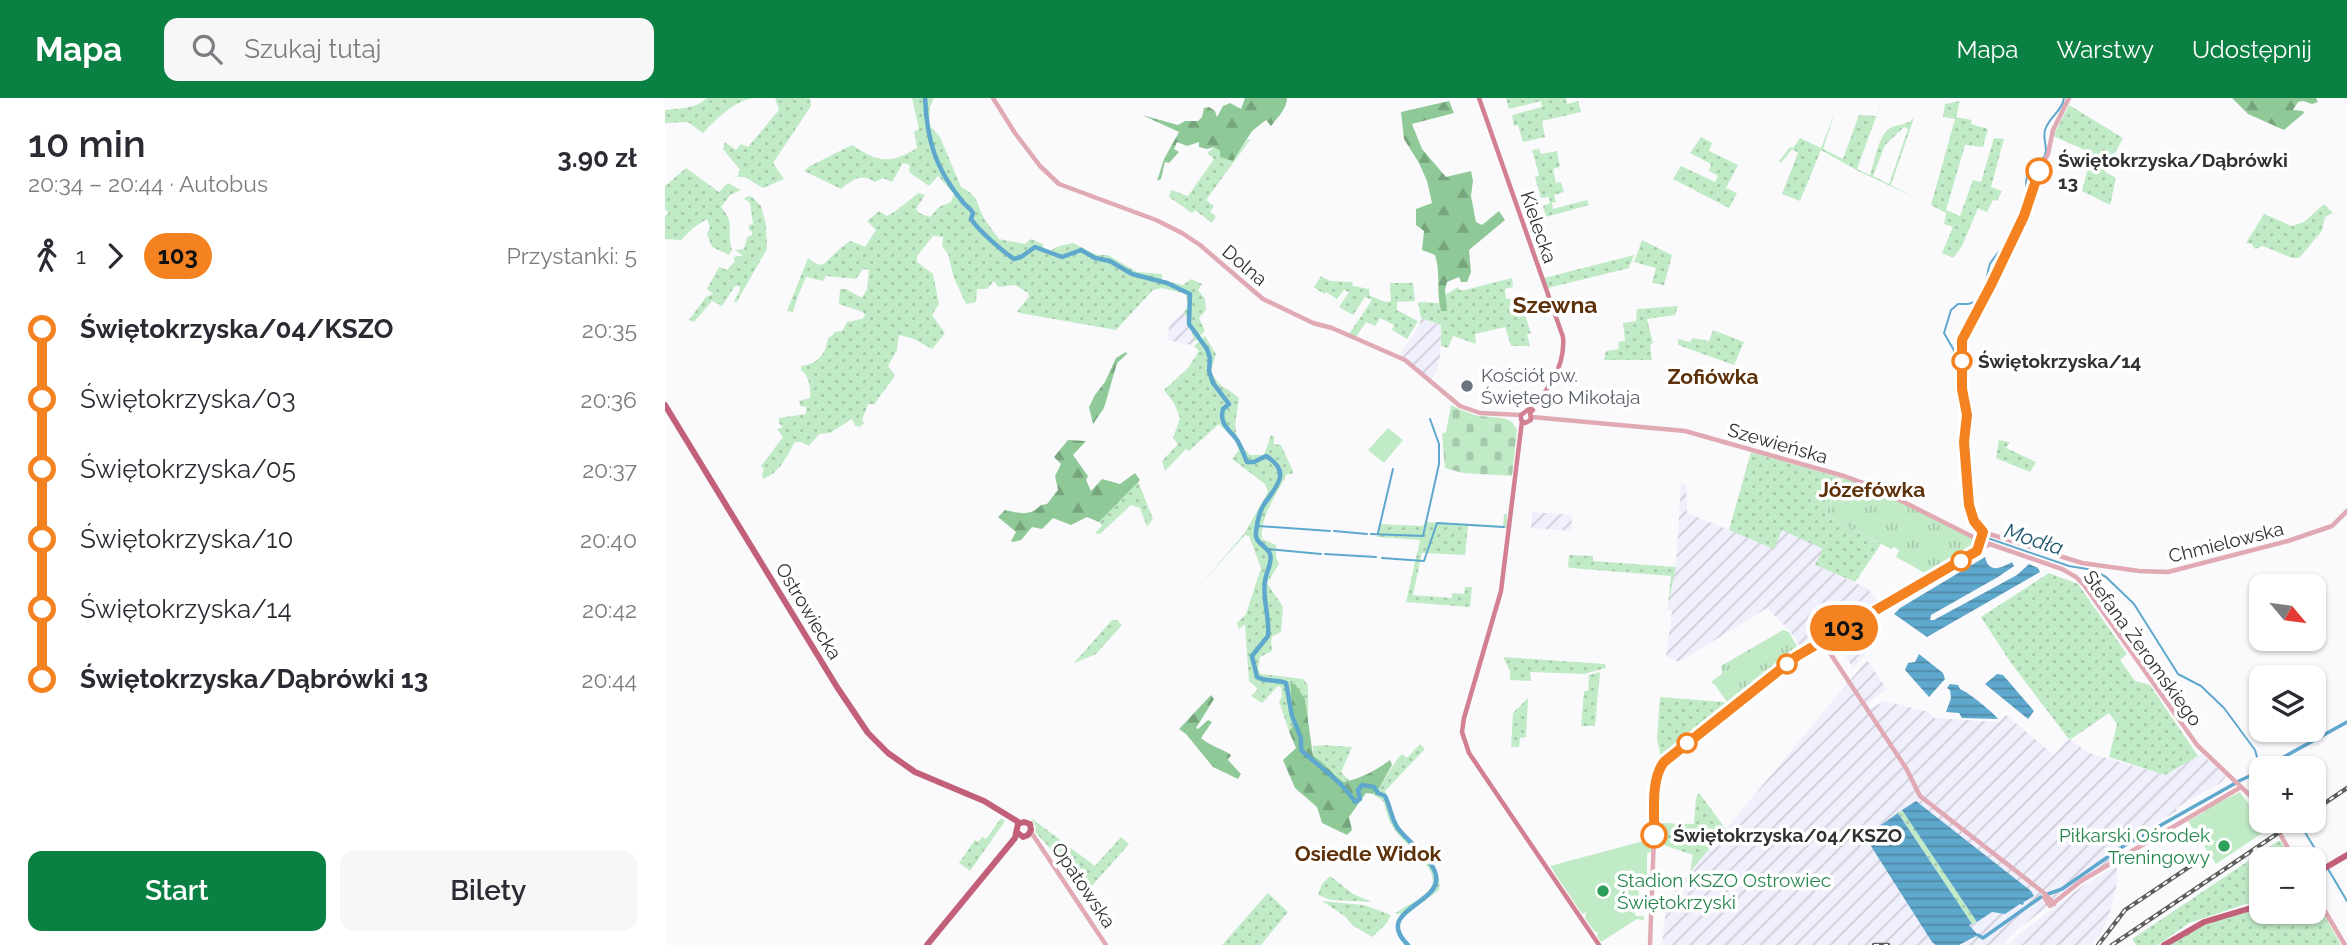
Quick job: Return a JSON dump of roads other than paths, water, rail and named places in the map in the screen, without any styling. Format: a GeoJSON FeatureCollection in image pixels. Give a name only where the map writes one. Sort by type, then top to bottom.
{"type":"FeatureCollection","features":[{"type":"Feature","properties":{"kind":"main road","name":"Kielecka"},"geometry":{"type":"LineString","coordinates":[[1479,98],[1563,337],[1564,351],[1560,366],[1526,417],[1520,433],[1501,591],[1462,729],[1469,753],[1599,945]]}},
{"type":"Feature","properties":{"kind":"main road","name":"Ostrowiecka"},"geometry":{"type":"LineString","coordinates":[[665,405],[864,729],[888,753],[909,768],[965,793]]}},
{"type":"Feature","properties":{"kind":"main road","name":"Opatowska"},"geometry":{"type":"LineString","coordinates":[[965,793],[1011,818],[1022,831]]}},
{"type":"Feature","properties":{"kind":"main road"},"geometry":{"type":"LineString","coordinates":[[927,945],[1022,831]]}},
{"type":"Feature","properties":{"kind":"main road"},"geometry":{"type":"LineString","coordinates":[[2326,870],[2347,855]]}},
{"type":"Feature","properties":{"kind":"main road"},"geometry":{"type":"LineString","coordinates":[[2164,945],[2204,922],[2249,908]]}},
{"type":"Feature","properties":{"kind":"street","name":"Dolna"},"geometry":{"type":"LineString","coordinates":[[993,98],[1040,166],[1059,184],[1156,220],[1182,233],[1263,299],[1313,323],[1332,328],[1405,360],[1460,406],[1479,413],[1546,420]]}},
{"type":"Feature","properties":{"kind":"street"},"geometry":{"type":"LineString","coordinates":[[1977,551],[1982,537],[1969,505],[1964,442],[1967,415],[1962,389],[1962,340],[2024,216],[2039,171],[2048,154],[2053,130],[2069,98]]}},
{"type":"Feature","properties":{"kind":"street","name":"Szewieńska"},"geometry":{"type":"LineString","coordinates":[[1546,420],[1679,430],[1866,483],[1982,537]]}},
{"type":"Feature","properties":{"kind":"street","name":"Chmielowska"},"geometry":{"type":"LineString","coordinates":[[1982,537],[2082,563],[2168,572],[2297,539],[2332,526],[2347,512]]}},
{"type":"Feature","properties":{"kind":"street","name":"Stefana Żeromskiego"},"geometry":{"type":"LineString","coordinates":[[1982,537],[1989,545],[2062,569],[2080,581],[2193,740],[2249,794]]}},
{"type":"Feature","properties":{"kind":"street"},"geometry":{"type":"LineString","coordinates":[[1650,945],[1656,781],[1660,766],[1797,656],[1989,545]]}},
{"type":"Feature","properties":{"kind":"street"},"geometry":{"type":"LineString","coordinates":[[1821,642],[1906,768],[1920,796],[2040,892],[2052,905],[2081,881],[2241,786]]}},
{"type":"Feature","properties":{"kind":"street","name":"Opatowska"},"geometry":{"type":"LineString","coordinates":[[1022,831],[1036,842],[1107,945]]}},
{"type":"Feature","properties":{"kind":"street"},"geometry":{"type":"LineString","coordinates":[[2326,915],[2344,945]]}},
{"type":"Feature","properties":{"kind":"water"},"geometry":{"type":"Polygon","coordinates":[[[1985,557],[1992,568],[2000,568],[2012,562],[2014,566],[1931,615],[1930,620],[2017,575],[2029,564],[2040,572],[1927,637],[1894,614],[1900,608],[1985,557]]]}},
{"type":"Feature","properties":{"kind":"water"},"geometry":{"type":"Polygon","coordinates":[[[1919,654],[1943,673],[1945,679],[1929,697],[1905,670],[1908,663],[1915,662],[1919,654]]]}},
{"type":"Feature","properties":{"kind":"water"},"geometry":{"type":"Polygon","coordinates":[[[1997,674],[2003,675],[2034,711],[2028,719],[1985,684],[1997,674]]]}},
{"type":"Feature","properties":{"kind":"water"},"geometry":{"type":"Polygon","coordinates":[[[1950,684],[1958,685],[1998,719],[1962,718],[1959,713],[1946,712],[1951,698],[1947,688],[1950,684]]]}},
{"type":"Feature","properties":{"kind":"water"},"geometry":{"type":"Polygon","coordinates":[[[1916,801],[2034,896],[2005,914],[1992,912],[1977,922],[1902,810],[1916,801]]]}},
{"type":"Feature","properties":{"kind":"water"},"geometry":{"type":"Polygon","coordinates":[[[1898,813],[1978,935],[1959,945],[1936,945],[1932,942],[1868,840],[1874,830],[1898,813]]]}},
{"type":"Feature","properties":{"kind":"waterway"},"geometry":{"type":"LineString","coordinates":[[925,98],[930,140],[945,177],[972,211],[971,219],[975,224],[1014,259],[1035,247],[1062,257],[1081,250],[1095,258],[1110,261],[1132,274],[1167,283],[1190,294],[1189,324],[1207,349],[1213,383],[1229,404],[1222,414],[1225,426],[1238,442],[1247,462],[1254,462],[1266,456],[1279,468],[1279,481],[1262,509],[1256,532],[1257,539],[1271,557],[1264,588],[1268,636],[1252,656],[1257,677],[1286,683],[1292,716],[1301,738],[1301,750],[1337,780],[1355,802],[1360,799],[1358,790],[1362,785],[1374,787],[1378,793],[1385,796],[1401,833],[1433,867],[1436,882],[1432,890],[1401,917],[1398,925],[1400,934],[1408,945]]}},
{"type":"Feature","properties":{"kind":"waterway","name":"Modła"},"geometry":{"type":"LineString","coordinates":[[1963,461],[1959,446],[1964,414],[1958,390],[1959,359],[1944,333],[1951,310],[1958,304],[1973,302],[1984,291],[1990,264],[2011,235],[2026,204],[2027,177],[2045,155],[2045,130],[2064,98]]}},
{"type":"Feature","properties":{"kind":"waterway"},"geometry":{"type":"LineString","coordinates":[[1371,534],[1423,536],[1439,464],[1439,444],[1430,419]]}},
{"type":"Feature","properties":{"kind":"waterway"},"geometry":{"type":"LineString","coordinates":[[1378,533],[1393,469]]}},
{"type":"Feature","properties":{"kind":"waterway","name":"Modła"},"geometry":{"type":"LineString","coordinates":[[1964,470],[1965,512],[1976,534],[2069,566],[2093,570],[2106,577],[2134,604],[2178,674],[2201,686],[2224,708],[2257,756]]}},
{"type":"Feature","properties":{"kind":"waterway"},"geometry":{"type":"LineString","coordinates":[[1382,558],[1424,561],[1437,523],[1504,527]]}},
{"type":"Feature","properties":{"kind":"waterway"},"geometry":{"type":"LineString","coordinates":[[1258,526],[1330,531]]}},
{"type":"Feature","properties":{"kind":"waterway"},"geometry":{"type":"LineString","coordinates":[[1334,531],[1367,534]]}},
{"type":"Feature","properties":{"kind":"waterway"},"geometry":{"type":"LineString","coordinates":[[1267,549],[1321,554]]}},
{"type":"Feature","properties":{"kind":"waterway"},"geometry":{"type":"LineString","coordinates":[[1325,554],[1376,557]]}},
{"type":"Feature","properties":{"kind":"waterway"},"geometry":{"type":"LineString","coordinates":[[2286,756],[2347,722]]}},
{"type":"Feature","properties":{"kind":"waterway"},"geometry":{"type":"LineString","coordinates":[[2239,781],[2249,776]]}},
{"type":"Feature","properties":{"kind":"waterway"},"geometry":{"type":"LineString","coordinates":[[2048,894],[2062,889],[2122,847],[2234,784]]}},
{"type":"Feature","properties":{"kind":"waterway","name":"Modła"},"geometry":{"type":"LineString","coordinates":[[2305,833],[2314,847]]}},
{"type":"Feature","properties":{"kind":"waterway","name":"Modła"},"geometry":{"type":"LineString","coordinates":[[2328,869],[2347,901]]}},
{"type":"Feature","properties":{"kind":"waterway"},"geometry":{"type":"LineString","coordinates":[[1978,935],[1983,938],[2041,897]]}},
{"type":"Feature","properties":{"kind":"railway"},"geometry":{"type":"LineString","coordinates":[[2326,802],[2347,788]]}},
{"type":"Feature","properties":{"kind":"railway"},"geometry":{"type":"LineString","coordinates":[[2112,945],[2278,833]]}},
{"type":"Feature","properties":{"kind":"railway"},"geometry":{"type":"LineString","coordinates":[[2098,945],[2125,910],[2201,859]]}},
{"type":"Feature","properties":{"kind":"railway"},"geometry":{"type":"LineString","coordinates":[[1874,945],[1888,945]]}},
{"type":"Feature","properties":{"kind":"place","name":"Świętokrzyska/Dąbrówki 13"},"geometry":{"type":"Point","coordinates":[2039,171]}},
{"type":"Feature","properties":{"kind":"place","name":"Świętokrzyska/14"},"geometry":{"type":"Point","coordinates":[1962,361]}},
{"type":"Feature","properties":{"kind":"place","name":"Kościół pw. Świętego Mikołaja"},"geometry":{"type":"Point","coordinates":[1467,386]}},
{"type":"Feature","properties":{"kind":"place","name":"Świętokrzyska/04/KSZO"},"geometry":{"type":"Point","coordinates":[1654,835]}},
{"type":"Feature","properties":{"kind":"place","name":"Piłkarski Ośrodek Treningowy"},"geometry":{"type":"Point","coordinates":[2224,846]}},
{"type":"Feature","properties":{"kind":"place","name":"Stadion KSZO Ostrowiec Świętokrzyski"},"geometry":{"type":"Point","coordinates":[1603,891]}},
{"type":"Feature","properties":{"kind":"district","name":"Szewna"},"geometry":{"type":"Point","coordinates":[1555,304]}},
{"type":"Feature","properties":{"kind":"district","name":"Zofiówka"},"geometry":{"type":"Point","coordinates":[1713,376]}},
{"type":"Feature","properties":{"kind":"district","name":"Józefówka"},"geometry":{"type":"Point","coordinates":[1872,489]}},
{"type":"Feature","properties":{"kind":"district","name":"Osiedle Widok"},"geometry":{"type":"Point","coordinates":[1368,853]}}]}
